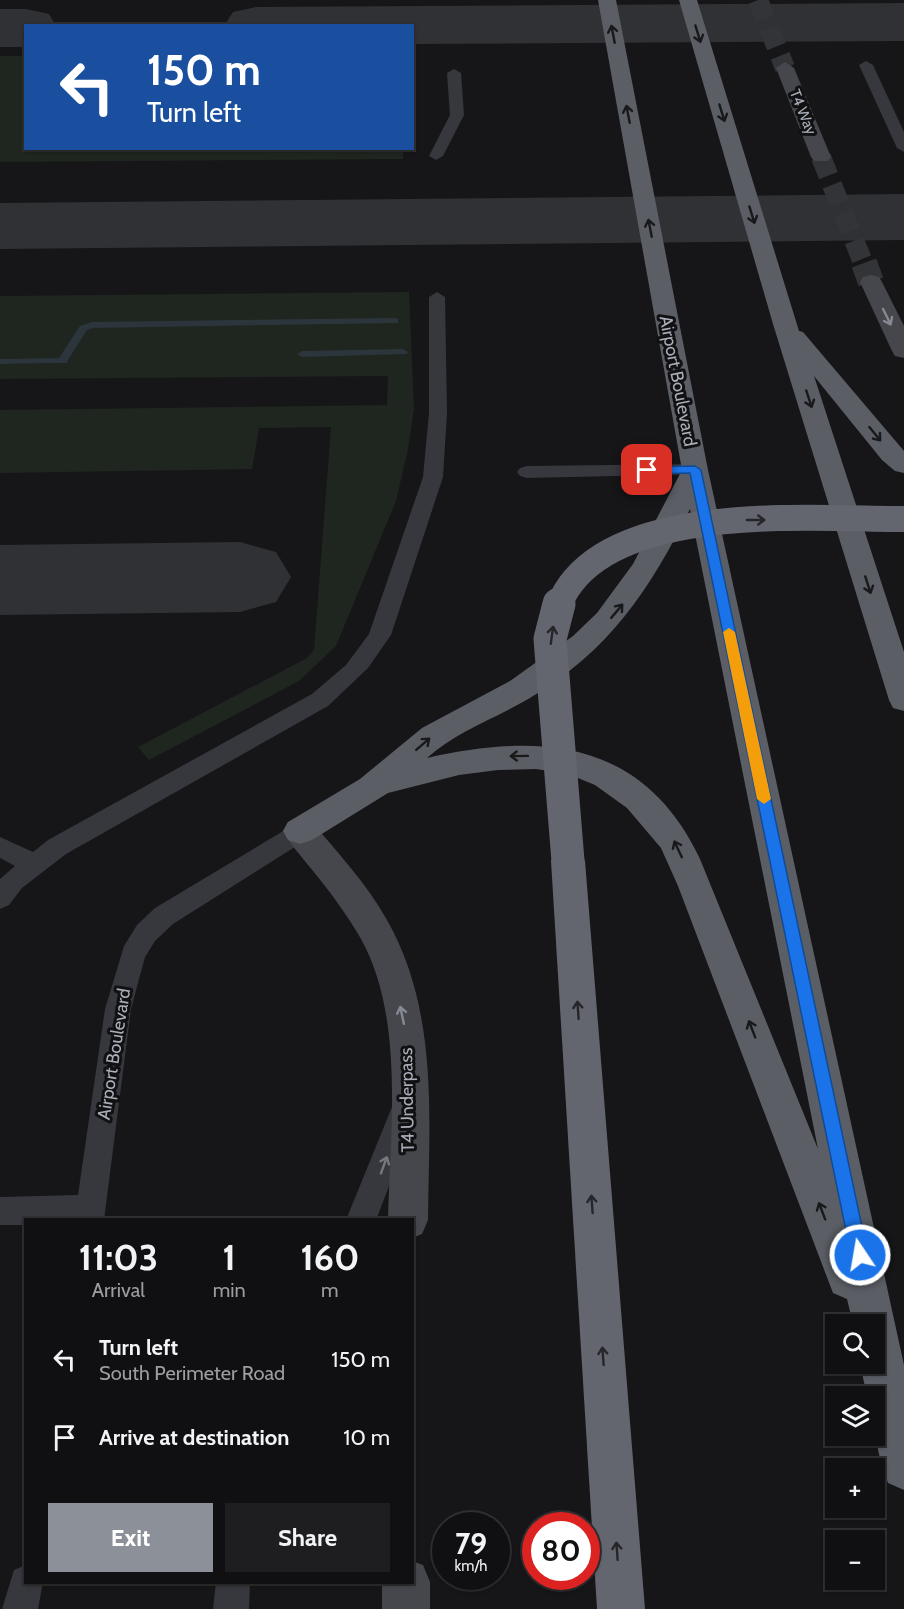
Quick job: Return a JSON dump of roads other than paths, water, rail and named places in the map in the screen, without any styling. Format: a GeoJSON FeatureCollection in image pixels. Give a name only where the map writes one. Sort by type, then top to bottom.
{"type":"FeatureCollection","features":[{"type":"Feature","properties":{"kind":"highway","name":"Airport Boulevard"},"geometry":{"type":"LineString","coordinates":[[606,0],[695,470],[871,1314]]}},
{"type":"Feature","properties":{"kind":"highway"},"geometry":{"type":"LineString","coordinates":[[688,0],[785,324],[904,700]]}},
{"type":"Feature","properties":{"kind":"highway"},"geometry":{"type":"LineString","coordinates":[[785,324],[891,454],[904,465]]}},
{"type":"Feature","properties":{"kind":"highway"},"geometry":{"type":"LineString","coordinates":[[300,831],[379,783],[431,737],[521,689],[564,661],[597,633],[621,606],[646,570],[695,470]]}},
{"type":"Feature","properties":{"kind":"highway"},"geometry":{"type":"LineString","coordinates":[[621,1609],[550,639],[556,611],[569,586],[617,547],[681,524],[726,520],[904,519]]}},
{"type":"Feature","properties":{"kind":"highway"},"geometry":{"type":"LineString","coordinates":[[379,783],[460,761],[546,755],[579,764],[615,780],[642,801],[670,834],[695,886],[862,1314]]}},
{"type":"Feature","properties":{"kind":"highway","name":"Airport Boulevard"},"geometry":{"type":"LineString","coordinates":[[883,1374],[904,1467]]}},
{"type":"Feature","properties":{"kind":"main road","name":"T4 Way"},"geometry":{"type":"LineString","coordinates":[[784,68],[821,157]]}},
{"type":"Feature","properties":{"kind":"main road"},"geometry":{"type":"LineString","coordinates":[[871,282],[904,351]]}},
{"type":"Feature","properties":{"kind":"main road","name":"T4 Underpass"},"geometry":{"type":"LineString","coordinates":[[300,831],[333,871],[382,945],[403,1021],[409,1060],[408,1218]]}},
{"type":"Feature","properties":{"kind":"main road"},"geometry":{"type":"LineString","coordinates":[[406,1584],[406,1609]]}},
{"type":"Feature","properties":{"kind":"lane"},"geometry":{"type":"LineString","coordinates":[[866,65],[904,148]]}},
{"type":"Feature","properties":{"kind":"lane"},"geometry":{"type":"LineString","coordinates":[[435,156],[457,115],[454,73]]}},
{"type":"Feature","properties":{"kind":"lane"},"geometry":{"type":"LineString","coordinates":[[0,898],[13,881],[33,863],[57,847],[320,700],[347,679],[367,658],[380,635],[433,477],[438,413],[436,297]]}},
{"type":"Feature","properties":{"kind":"lane"},"geometry":{"type":"LineString","coordinates":[[527,472],[695,470]]}},
{"type":"Feature","properties":{"kind":"lane","name":"Airport Boulevard"},"geometry":{"type":"LineString","coordinates":[[90,1214],[118,1009],[133,954],[146,933],[164,916],[300,831]]}},
{"type":"Feature","properties":{"kind":"lane"},"geometry":{"type":"LineString","coordinates":[[0,847],[33,863]]}},
{"type":"Feature","properties":{"kind":"lane"},"geometry":{"type":"LineString","coordinates":[[363,1218],[408,1100]]}},
{"type":"Feature","properties":{"kind":"lane"},"geometry":{"type":"LineString","coordinates":[[0,1211],[90,1214]]}},
{"type":"Feature","properties":{"kind":"lane"},"geometry":{"type":"LineString","coordinates":[[20,1609],[26,1584]]}},
{"type":"Feature","properties":{"kind":"lane"},"geometry":{"type":"LineString","coordinates":[[231,1609],[233,1584]]}},
{"type":"Feature","properties":{"kind":"waterway"},"geometry":{"type":"LineString","coordinates":[[62,361],[83,328],[92,325],[395,321]]}},
{"type":"Feature","properties":{"kind":"waterway"},"geometry":{"type":"LineString","coordinates":[[302,354],[403,352]]}},
{"type":"Feature","properties":{"kind":"tunnel"},"geometry":{"type":"LineString","coordinates":[[758,0],[785,68]]}},
{"type":"Feature","properties":{"kind":"tunnel"},"geometry":{"type":"LineString","coordinates":[[821,157],[864,265]]}},
{"type":"Feature","properties":{"kind":"tunnel"},"geometry":{"type":"LineString","coordinates":[[864,263],[871,282]]}}]}
